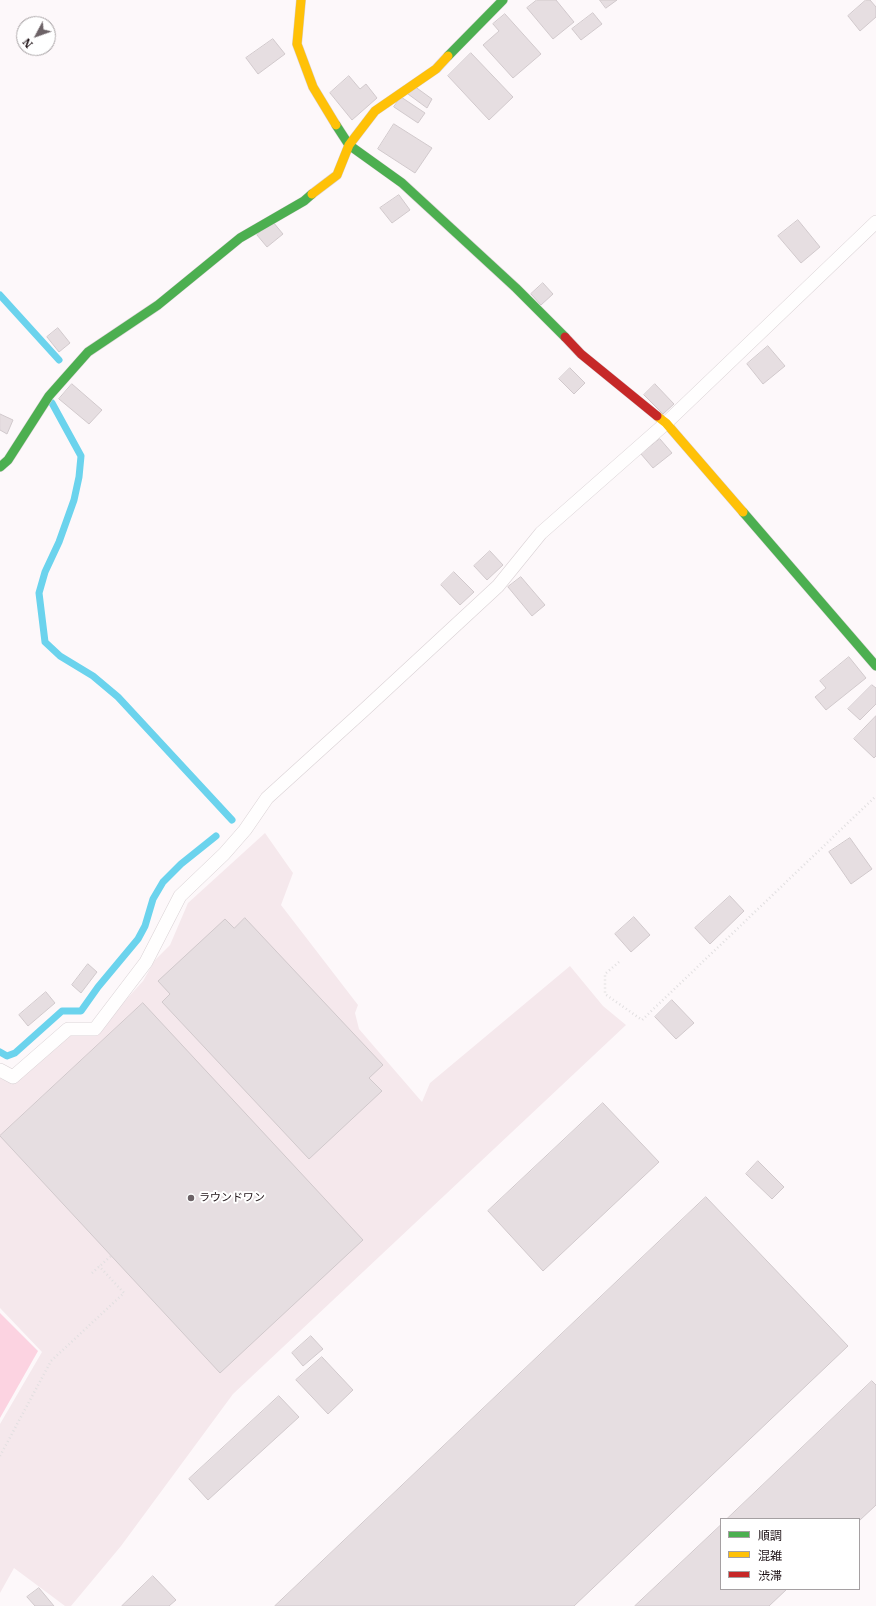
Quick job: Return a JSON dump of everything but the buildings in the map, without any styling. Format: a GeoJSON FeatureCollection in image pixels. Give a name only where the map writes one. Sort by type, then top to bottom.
{"type":"FeatureCollection","features":[{"type":"Feature","properties":{"kind":"street"},"geometry":{"type":"LineString","coordinates":[[300,0],[297,44],[313,86],[349,145],[402,183],[516,288],[581,354],[666,423],[876,666]]}},
{"type":"Feature","properties":{"kind":"street"},"geometry":{"type":"LineString","coordinates":[[0,467],[8,460],[49,396],[88,352],[158,305],[240,238],[309,197],[337,175],[349,145],[375,111],[436,69],[497,5],[504,0]]}},
{"type":"Feature","properties":{"kind":"lane"},"geometry":{"type":"LineString","coordinates":[[0,1070],[13,1077],[68,1029],[95,1028],[146,962],[180,896],[224,854],[245,830],[267,798],[498,586],[541,533],[666,423],[876,222]]}},
{"type":"Feature","properties":{"kind":"path"},"geometry":{"type":"LineString","coordinates":[[619,962],[605,974],[605,994],[642,1020],[876,796]]}},
{"type":"Feature","properties":{"kind":"path"},"geometry":{"type":"LineString","coordinates":[[92,1273],[111,1256]]}},
{"type":"Feature","properties":{"kind":"path"},"geometry":{"type":"LineString","coordinates":[[0,1456],[51,1362],[124,1293],[99,1266]]}},
{"type":"Feature","properties":{"kind":"shaded area"},"geometry":{"type":"Polygon","coordinates":[[[265,833],[293,873],[281,905],[358,1005],[355,1013],[359,1029],[422,1102],[430,1083],[570,966],[603,1006],[626,1025],[233,1394],[121,1546],[71,1606],[65,1606],[14,1568],[0,1593],[0,1424],[42,1352],[0,1308],[0,1076],[15,1081],[70,1036],[94,1035],[143,981],[155,960],[170,945],[188,903],[265,833]]]}},
{"type":"Feature","properties":{"kind":"shaded area"},"geometry":{"type":"Polygon","coordinates":[[[0,1313],[38,1351],[0,1418],[0,1313]]]}},
{"type":"Feature","properties":{"kind":"waterway"},"geometry":{"type":"LineString","coordinates":[[0,295],[59,360]]}},
{"type":"Feature","properties":{"kind":"waterway"},"geometry":{"type":"LineString","coordinates":[[52,403],[81,456],[79,477],[74,500],[59,542],[45,572],[39,593],[45,642],[60,656],[93,676],[118,697],[232,820]]}},
{"type":"Feature","properties":{"kind":"waterway"},"geometry":{"type":"LineString","coordinates":[[0,1052],[7,1056],[15,1053],[62,1011],[81,1011],[98,987],[138,939],[145,926],[153,899],[163,882],[181,864],[216,836]]}},
{"type":"Feature","properties":{"kind":"traffic: fast"},"geometry":{"type":"LineString","coordinates":[[448,56],[503,0]]}},
{"type":"Feature","properties":{"kind":"traffic: fast"},"geometry":{"type":"LineString","coordinates":[[336,125],[349,145],[402,183],[516,288],[565,337]]}},
{"type":"Feature","properties":{"kind":"traffic: fast"},"geometry":{"type":"LineString","coordinates":[[0,467],[8,460],[49,396],[88,352],[158,305],[240,238],[304,201],[312,194]]}},
{"type":"Feature","properties":{"kind":"traffic: fast"},"geometry":{"type":"LineString","coordinates":[[743,512],[876,666]]}},
{"type":"Feature","properties":{"kind":"traffic: slow"},"geometry":{"type":"LineString","coordinates":[[301,0],[297,44],[313,87],[336,125]]}},
{"type":"Feature","properties":{"kind":"traffic: slow"},"geometry":{"type":"LineString","coordinates":[[312,194],[337,175],[349,145],[375,111],[436,69],[448,56]]}},
{"type":"Feature","properties":{"kind":"traffic: slow"},"geometry":{"type":"LineString","coordinates":[[657,416],[666,423],[743,512]]}},
{"type":"Feature","properties":{"kind":"traffic: jam"},"geometry":{"type":"LineString","coordinates":[[565,337],[581,354],[657,416]]}},
{"type":"Feature","properties":{"kind":"place","name":"ラウンドワン"},"geometry":{"type":"Point","coordinates":[191,1198]}}]}
